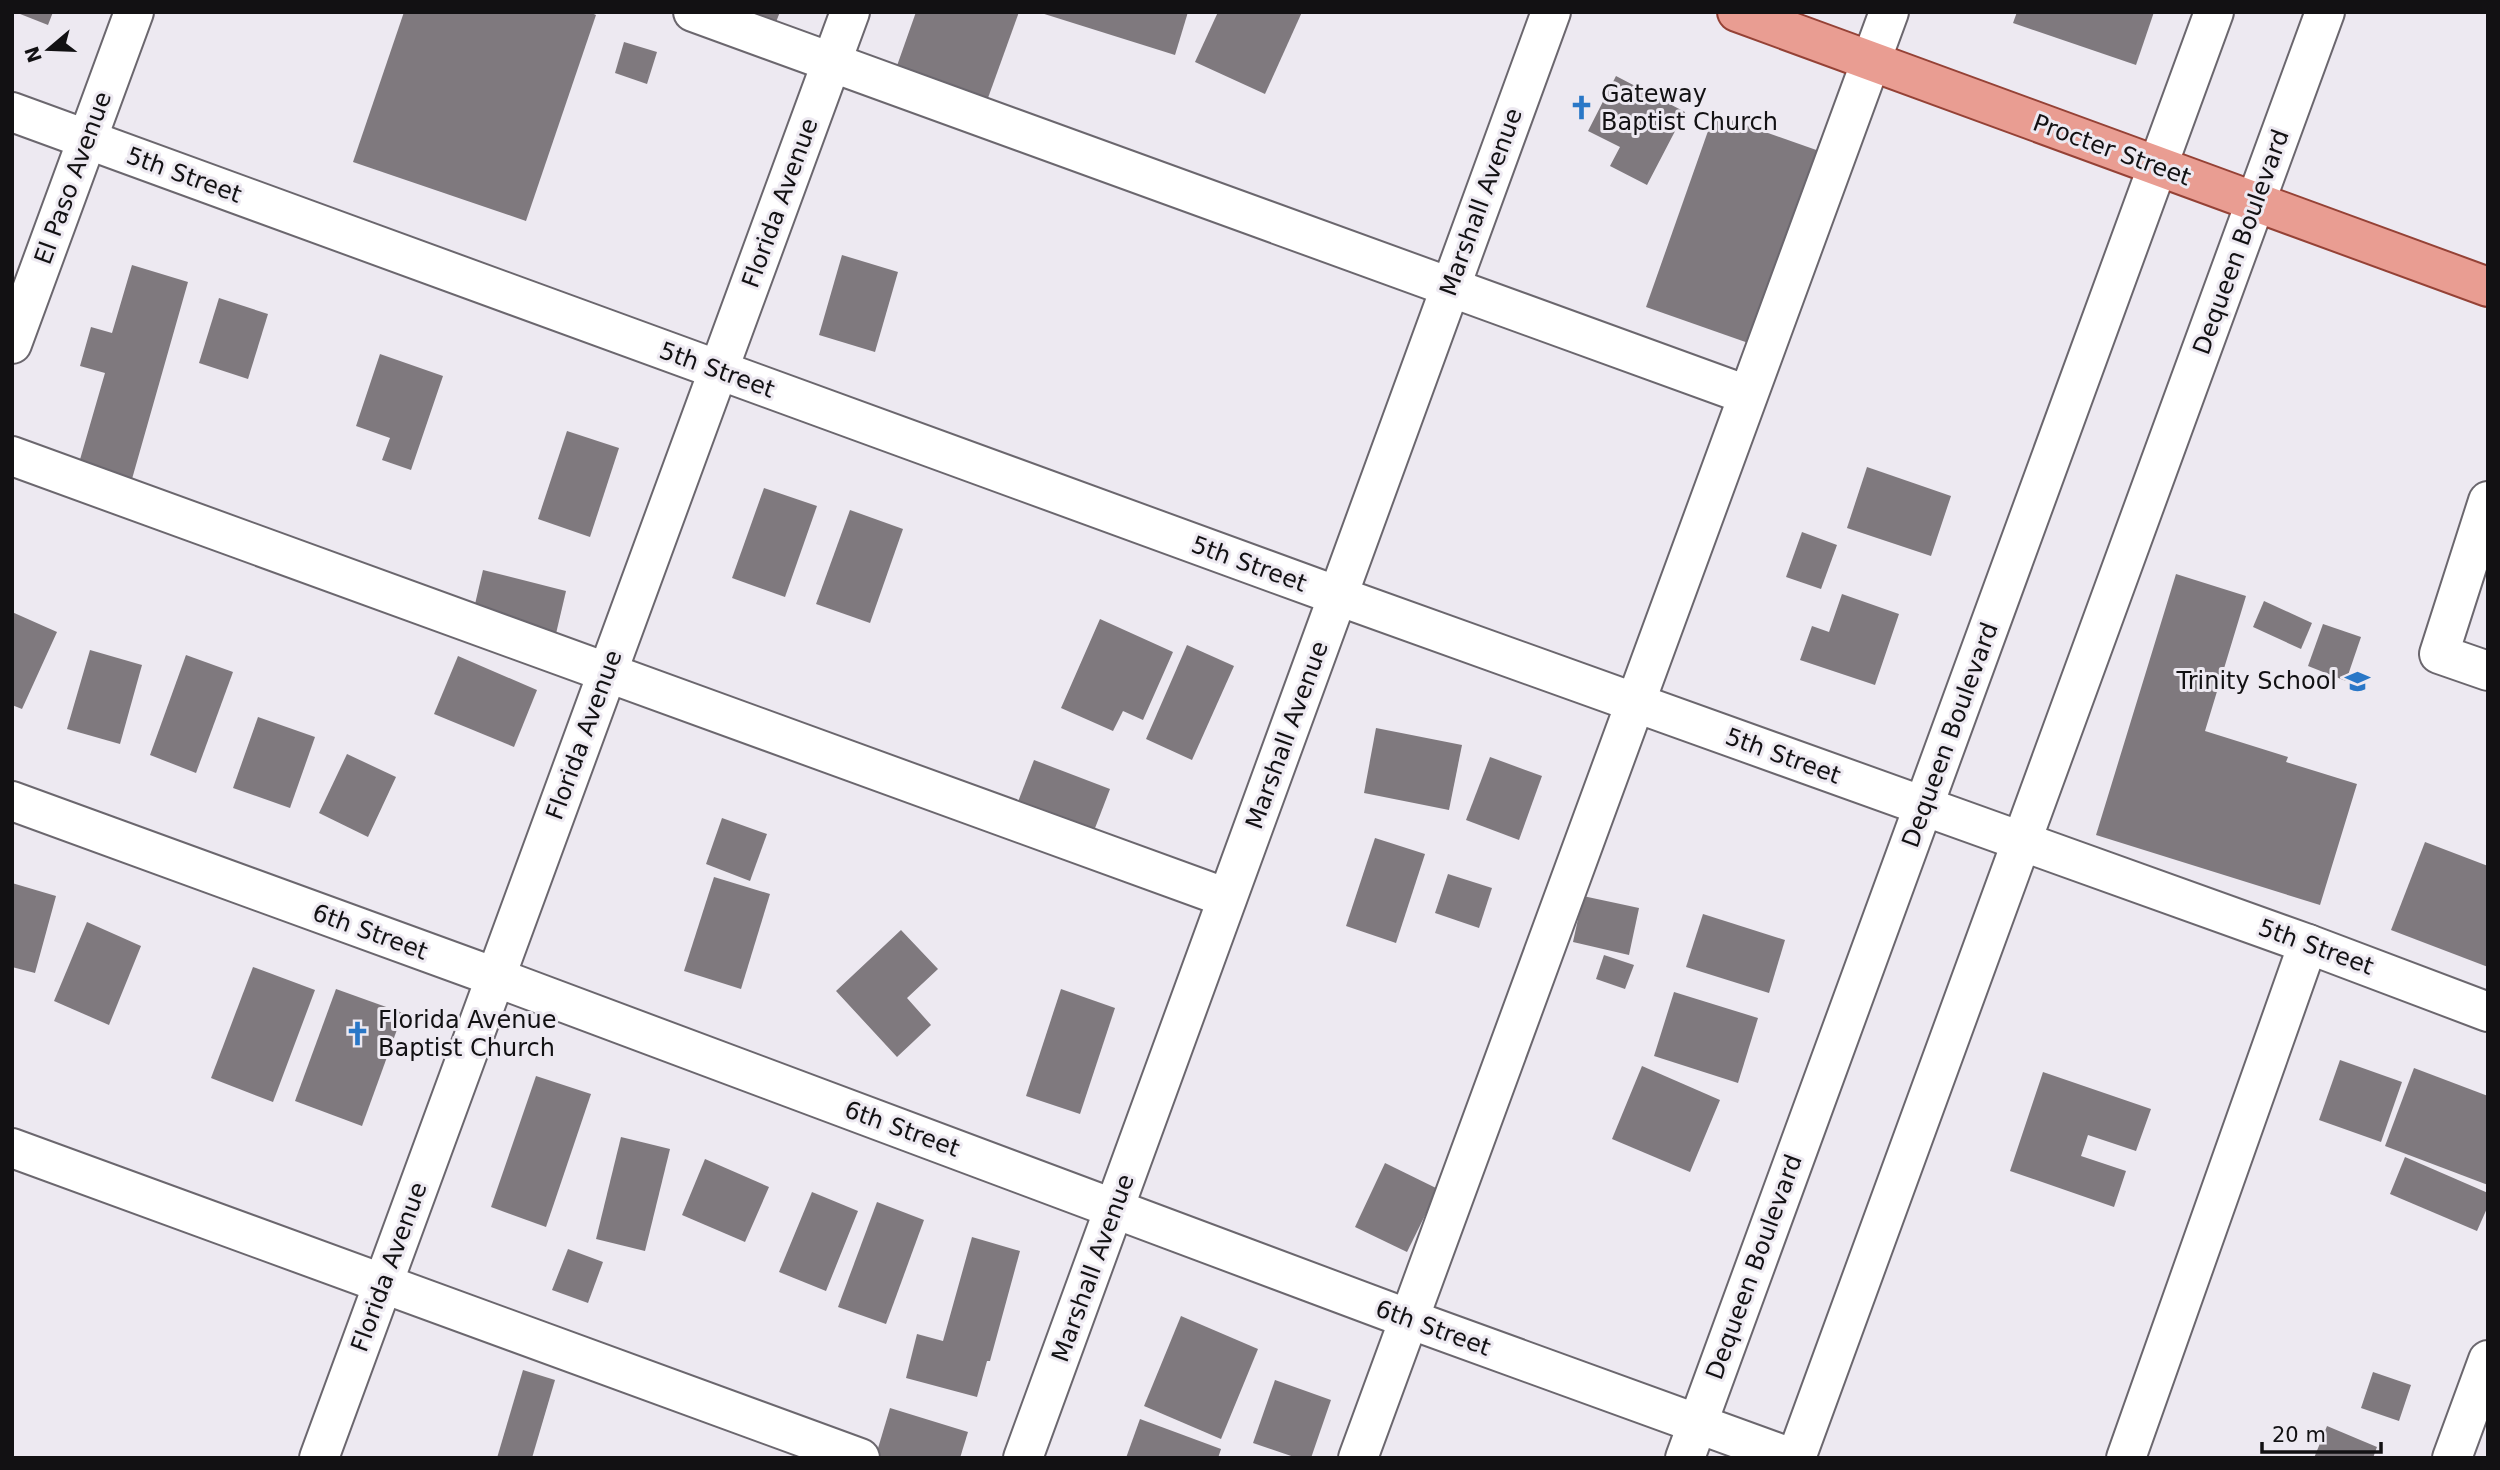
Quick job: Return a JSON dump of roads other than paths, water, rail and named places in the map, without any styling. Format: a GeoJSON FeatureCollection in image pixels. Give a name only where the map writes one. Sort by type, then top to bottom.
{"type":"FeatureCollection","features":[{"type":"Feature","properties":{"kind":"main road","name":"Procter Street"},"geometry":{"type":"LineString","coordinates":[[1737,12],[2488,287]]}},
{"type":"Feature","properties":{"kind":"street","name":"El Paso Avenue"},"geometry":{"type":"LineString","coordinates":[[12,344],[134,12]]}},
{"type":"Feature","properties":{"kind":"street"},"geometry":{"type":"LineString","coordinates":[[693,12],[1747,395]]}},
{"type":"Feature","properties":{"kind":"street","name":"Florida Avenue"},"geometry":{"type":"LineString","coordinates":[[318,1458],[850,12]]}},
{"type":"Feature","properties":{"kind":"street","name":"Marshall Avenue"},"geometry":{"type":"LineString","coordinates":[[1023,1458],[1551,12]]}},
{"type":"Feature","properties":{"kind":"street"},"geometry":{"type":"LineString","coordinates":[[1358,1458],[1889,12]]}},
{"type":"Feature","properties":{"kind":"street","name":"Dequeen Boulevard"},"geometry":{"type":"LineString","coordinates":[[1691,1441],[2214,12]]}},
{"type":"Feature","properties":{"kind":"street","name":"Dequeen Boulevard"},"geometry":{"type":"LineString","coordinates":[[1794,1458],[2325,12]]}},
{"type":"Feature","properties":{"kind":"street","name":"5th Street"},"geometry":{"type":"LineString","coordinates":[[12,112],[1338,596],[2308,944],[2488,1012]]}},
{"type":"Feature","properties":{"kind":"street"},"geometry":{"type":"LineString","coordinates":[[12,456],[1227,898]]}},
{"type":"Feature","properties":{"kind":"street"},"geometry":{"type":"LineString","coordinates":[[2488,501],[2439,654],[2488,671]]}},
{"type":"Feature","properties":{"kind":"street","name":"6th Street"},"geometry":{"type":"LineString","coordinates":[[12,801],[495,977],[1409,1319],[1691,1441],[1794,1458]]}},
{"type":"Feature","properties":{"kind":"street"},"geometry":{"type":"LineString","coordinates":[[2126,1458],[2308,944]]}},
{"type":"Feature","properties":{"kind":"street"},"geometry":{"type":"LineString","coordinates":[[12,1148],[860,1458]]}},
{"type":"Feature","properties":{"kind":"street"},"geometry":{"type":"LineString","coordinates":[[2452,1458],[2488,1360]]}},
{"type":"Feature","properties":{"kind":"place","name":"Gateway Baptist Church"},"geometry":{"type":"Point","coordinates":[1581,108]}},
{"type":"Feature","properties":{"kind":"place","name":"Trinity School"},"geometry":{"type":"Point","coordinates":[2357,681]}},
{"type":"Feature","properties":{"kind":"place","name":"Florida Avenue Baptist Church"},"geometry":{"type":"Point","coordinates":[358,1034]}}]}
